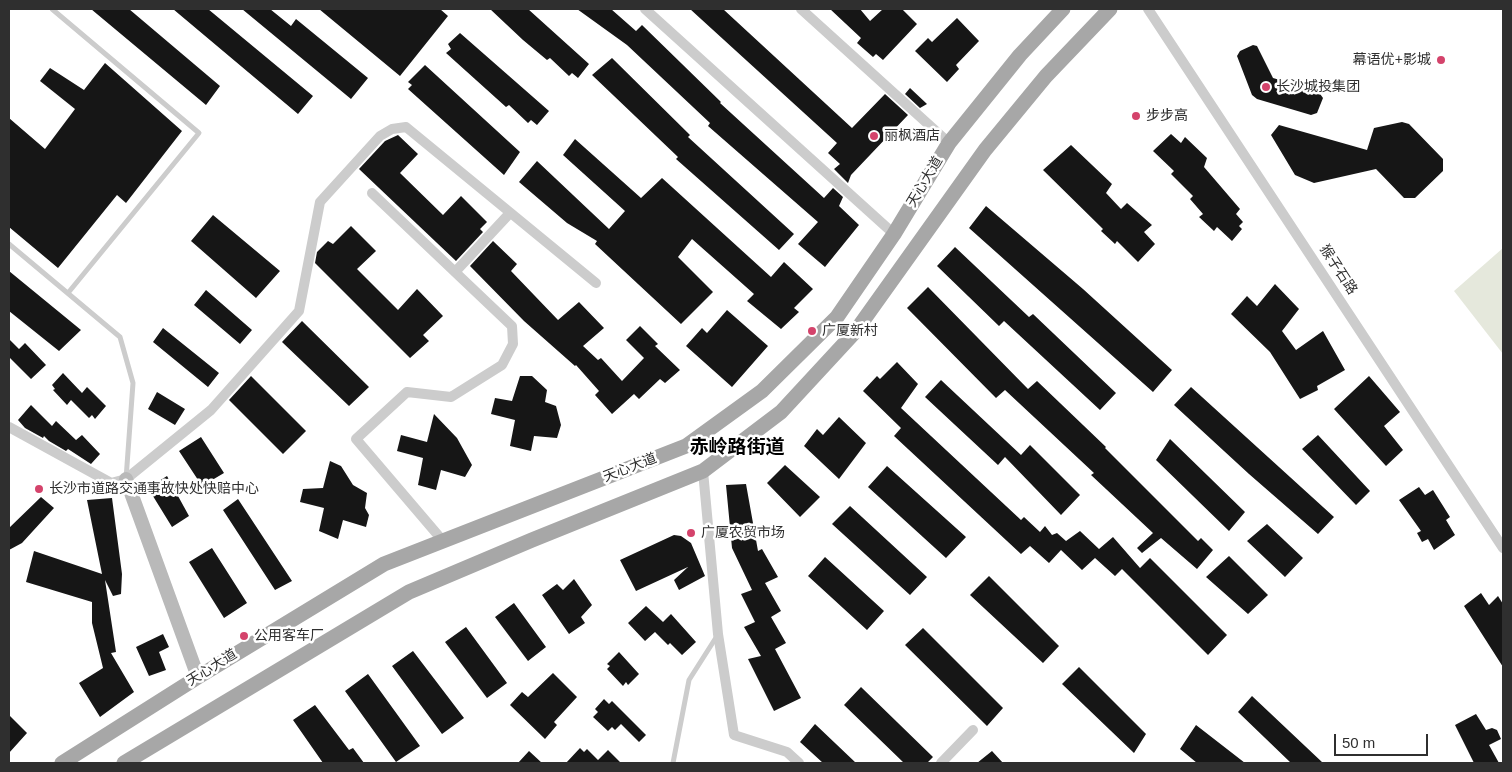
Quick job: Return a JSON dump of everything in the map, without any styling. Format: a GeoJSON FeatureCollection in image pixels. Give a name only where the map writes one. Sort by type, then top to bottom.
{"type":"FeatureCollection","features":[{"type":"Feature","properties":{"kind":"main road","name":"天心大道"},"geometry":{"type":"LineString","coordinates":[[62,763],[198,677],[384,564],[686,446],[762,391],[837,318],[894,234],[949,143],[1020,56],[1063,9]]}},
{"type":"Feature","properties":{"kind":"main road"},"geometry":{"type":"LineString","coordinates":[[124,763],[409,592],[703,471],[781,412],[855,332],[985,150],[1046,76],[1110,9]]}},
{"type":"Feature","properties":{"kind":"street"},"geometry":{"type":"LineString","coordinates":[[645,9],[894,234]]}},
{"type":"Feature","properties":{"kind":"street"},"geometry":{"type":"LineString","coordinates":[[801,9],[949,143]]}},
{"type":"Feature","properties":{"kind":"street","name":"猴子石路"},"geometry":{"type":"LineString","coordinates":[[1148,9],[1503,548]]}},
{"type":"Feature","properties":{"kind":"street"},"geometry":{"type":"LineString","coordinates":[[9,428],[111,483],[126,479],[211,410],[299,311],[320,202],[380,136],[392,129],[406,127],[596,284]]}},
{"type":"Feature","properties":{"kind":"street"},"geometry":{"type":"LineString","coordinates":[[372,193],[512,326],[513,344],[502,365],[450,397],[407,392],[356,439],[443,541]]}},
{"type":"Feature","properties":{"kind":"street"},"geometry":{"type":"LineString","coordinates":[[455,272],[510,213]]}},
{"type":"Feature","properties":{"kind":"street"},"geometry":{"type":"LineString","coordinates":[[703,471],[718,634],[734,734],[787,752],[799,763]]}},
{"type":"Feature","properties":{"kind":"street"},"geometry":{"type":"LineString","coordinates":[[126,479],[198,677]]}},
{"type":"Feature","properties":{"kind":"street"},"geometry":{"type":"LineString","coordinates":[[941,763],[973,730]]}},
{"type":"Feature","properties":{"kind":"lane"},"geometry":{"type":"LineString","coordinates":[[52,9],[199,133],[68,292]]}},
{"type":"Feature","properties":{"kind":"lane"},"geometry":{"type":"LineString","coordinates":[[9,244],[120,337],[133,383],[126,479]]}},
{"type":"Feature","properties":{"kind":"lane"},"geometry":{"type":"LineString","coordinates":[[673,763],[689,680],[718,634]]}},
{"type":"Feature","properties":{"kind":"shaded area"},"geometry":{"type":"Polygon","coordinates":[[[1503,248],[1503,354],[1454,291],[1503,248]]]}},
{"type":"Feature","properties":{"kind":"building"},"geometry":{"type":"Polygon","coordinates":[[[91,9],[129,9],[220,86],[206,105],[91,9]]]}},
{"type":"Feature","properties":{"kind":"building"},"geometry":{"type":"Polygon","coordinates":[[[173,9],[208,9],[313,96],[298,114],[173,9]]]}},
{"type":"Feature","properties":{"kind":"building"},"geometry":{"type":"Polygon","coordinates":[[[242,9],[270,9],[291,26],[296,19],[368,78],[351,99],[242,9]]]}},
{"type":"Feature","properties":{"kind":"building"},"geometry":{"type":"Polygon","coordinates":[[[319,9],[440,9],[448,16],[400,76],[319,9]]]}},
{"type":"Feature","properties":{"kind":"building"},"geometry":{"type":"Polygon","coordinates":[[[490,9],[528,9],[589,64],[578,78],[572,73],[569,76],[550,58],[547,60],[523,40],[490,9]]]}},
{"type":"Feature","properties":{"kind":"building"},"geometry":{"type":"Polygon","coordinates":[[[577,9],[611,9],[636,31],[642,25],[720,103],[824,198],[833,188],[843,197],[839,206],[859,225],[825,267],[798,244],[818,222],[708,126],[710,123],[627,45],[577,9]]]}},
{"type":"Feature","properties":{"kind":"building"},"geometry":{"type":"Polygon","coordinates":[[[690,9],[723,9],[852,128],[885,94],[908,115],[851,175],[848,183],[834,169],[840,164],[828,153],[837,143],[690,9]]]}},
{"type":"Feature","properties":{"kind":"building"},"geometry":{"type":"Polygon","coordinates":[[[830,9],[860,9],[870,21],[883,9],[902,9],[917,24],[883,60],[876,54],[873,57],[857,43],[861,38],[830,9]]]}},
{"type":"Feature","properties":{"kind":"building"},"geometry":{"type":"Polygon","coordinates":[[[957,18],[979,41],[956,65],[959,69],[947,82],[915,51],[928,38],[932,42],[957,18]]]}},
{"type":"Feature","properties":{"kind":"building"},"geometry":{"type":"Polygon","coordinates":[[[460,33],[549,111],[537,125],[531,120],[528,123],[509,105],[506,107],[446,53],[451,49],[448,44],[460,33]]]}},
{"type":"Feature","properties":{"kind":"building"},"geometry":{"type":"Polygon","coordinates":[[[1253,45],[1257,46],[1273,78],[1318,91],[1323,98],[1317,113],[1311,115],[1257,99],[1252,95],[1237,56],[1240,51],[1253,45]]]}},
{"type":"Feature","properties":{"kind":"building"},"geometry":{"type":"Polygon","coordinates":[[[612,58],[690,135],[688,137],[794,234],[779,250],[676,159],[678,157],[592,75],[612,58]]]}},
{"type":"Feature","properties":{"kind":"building"},"geometry":{"type":"Polygon","coordinates":[[[105,63],[182,131],[126,203],[117,195],[58,268],[9,227],[9,118],[45,149],[75,109],[40,81],[50,68],[84,90],[105,63]]]}},
{"type":"Feature","properties":{"kind":"building"},"geometry":{"type":"Polygon","coordinates":[[[425,65],[520,152],[504,175],[408,89],[412,85],[408,82],[425,65]]]}},
{"type":"Feature","properties":{"kind":"building"},"geometry":{"type":"Polygon","coordinates":[[[910,88],[927,104],[920,108],[905,94],[910,88]]]}},
{"type":"Feature","properties":{"kind":"building"},"geometry":{"type":"Polygon","coordinates":[[[1402,122],[1409,124],[1443,159],[1443,171],[1415,198],[1404,198],[1376,169],[1314,183],[1295,175],[1271,135],[1279,125],[1367,150],[1374,128],[1402,122]]]}},
{"type":"Feature","properties":{"kind":"building"},"geometry":{"type":"Polygon","coordinates":[[[1171,134],[1181,143],[1185,137],[1207,158],[1204,167],[1240,209],[1236,214],[1243,222],[1239,226],[1242,229],[1232,241],[1217,227],[1214,231],[1199,217],[1203,214],[1190,199],[1193,196],[1171,174],[1174,171],[1153,151],[1171,134]]]}},
{"type":"Feature","properties":{"kind":"building"},"geometry":{"type":"Polygon","coordinates":[[[398,135],[418,154],[400,173],[443,215],[461,196],[487,222],[480,229],[483,232],[456,261],[359,169],[385,141],[398,135]]]}},
{"type":"Feature","properties":{"kind":"building"},"geometry":{"type":"Polygon","coordinates":[[[575,139],[641,198],[662,178],[771,277],[784,262],[813,289],[794,308],[799,312],[781,329],[747,301],[754,294],[692,239],[678,257],[713,292],[681,324],[595,244],[597,241],[567,223],[519,182],[537,161],[609,229],[625,211],[563,155],[575,139]]]}},
{"type":"Feature","properties":{"kind":"building"},"geometry":{"type":"Polygon","coordinates":[[[1071,145],[1112,184],[1106,193],[1121,209],[1127,203],[1152,225],[1144,232],[1155,244],[1138,262],[1117,241],[1115,244],[1101,231],[1103,229],[1043,170],[1071,145]]]}},
{"type":"Feature","properties":{"kind":"building"},"geometry":{"type":"Polygon","coordinates":[[[986,206],[1083,289],[1172,370],[1153,392],[969,228],[986,206]]]}},
{"type":"Feature","properties":{"kind":"building"},"geometry":{"type":"Polygon","coordinates":[[[213,215],[280,271],[256,298],[191,241],[213,215]]]}},
{"type":"Feature","properties":{"kind":"building"},"geometry":{"type":"Polygon","coordinates":[[[351,226],[376,251],[357,269],[398,310],[417,289],[443,316],[423,335],[429,341],[410,358],[315,263],[317,252],[328,241],[333,244],[351,226]]]}},
{"type":"Feature","properties":{"kind":"building"},"geometry":{"type":"Polygon","coordinates":[[[493,241],[517,264],[511,271],[558,320],[579,302],[604,328],[583,346],[598,360],[601,358],[622,381],[644,358],[626,340],[640,326],[658,344],[655,346],[680,370],[665,383],[660,379],[639,399],[634,394],[612,414],[595,395],[599,391],[576,365],[524,321],[470,266],[493,241]]]}},
{"type":"Feature","properties":{"kind":"building"},"geometry":{"type":"Polygon","coordinates":[[[955,247],[1029,317],[1033,314],[1116,393],[1100,410],[1004,321],[999,326],[937,266],[955,247]]]}},
{"type":"Feature","properties":{"kind":"building"},"geometry":{"type":"Polygon","coordinates":[[[9,271],[81,330],[59,351],[9,311],[9,271]]]}},
{"type":"Feature","properties":{"kind":"building"},"geometry":{"type":"Polygon","coordinates":[[[1275,284],[1299,309],[1282,331],[1296,350],[1323,331],[1345,370],[1317,386],[1318,390],[1300,399],[1270,352],[1231,314],[1247,296],[1257,306],[1275,284]]]}},
{"type":"Feature","properties":{"kind":"building"},"geometry":{"type":"Polygon","coordinates":[[[928,287],[1028,389],[1037,381],[1106,447],[1198,541],[1201,538],[1213,550],[1197,569],[1161,538],[1142,553],[1137,548],[1153,533],[1091,475],[1094,473],[1005,390],[996,398],[907,308],[928,287]]]}},
{"type":"Feature","properties":{"kind":"building"},"geometry":{"type":"Polygon","coordinates":[[[206,290],[252,330],[240,344],[194,305],[206,290]]]}},
{"type":"Feature","properties":{"kind":"building"},"geometry":{"type":"Polygon","coordinates":[[[727,310],[768,346],[732,387],[686,346],[702,328],[707,333],[727,310]]]}},
{"type":"Feature","properties":{"kind":"building"},"geometry":{"type":"Polygon","coordinates":[[[302,321],[369,387],[349,406],[282,342],[302,321]]]}},
{"type":"Feature","properties":{"kind":"building"},"geometry":{"type":"Polygon","coordinates":[[[163,328],[219,373],[208,387],[153,342],[163,328]]]}},
{"type":"Feature","properties":{"kind":"building"},"geometry":{"type":"Polygon","coordinates":[[[9,339],[19,349],[25,343],[46,365],[31,379],[9,357],[9,339]]]}},
{"type":"Feature","properties":{"kind":"building"},"geometry":{"type":"Polygon","coordinates":[[[897,362],[918,384],[901,408],[1021,520],[1024,517],[1040,532],[1045,526],[1052,535],[1057,533],[1066,541],[1080,531],[1099,549],[1113,537],[1140,568],[1150,558],[1227,635],[1208,655],[1122,569],[1115,576],[1095,558],[1082,570],[1061,550],[1049,563],[1030,546],[1021,554],[894,436],[901,428],[863,391],[877,376],[880,379],[897,362]]]}},
{"type":"Feature","properties":{"kind":"building"},"geometry":{"type":"Polygon","coordinates":[[[63,373],[82,393],[87,387],[106,406],[95,419],[92,415],[89,418],[71,400],[67,405],[53,390],[55,389],[52,385],[63,373]]]}},
{"type":"Feature","properties":{"kind":"building"},"geometry":{"type":"Polygon","coordinates":[[[251,376],[306,431],[283,454],[229,400],[251,376]]]}},
{"type":"Feature","properties":{"kind":"building"},"geometry":{"type":"Polygon","coordinates":[[[520,376],[532,376],[547,390],[545,402],[556,406],[561,425],[557,438],[534,436],[531,451],[510,446],[515,420],[491,414],[495,398],[512,401],[520,376]]]}},
{"type":"Feature","properties":{"kind":"building"},"geometry":{"type":"Polygon","coordinates":[[[1369,376],[1400,412],[1384,426],[1403,450],[1386,466],[1334,409],[1369,376]]]}},
{"type":"Feature","properties":{"kind":"building"},"geometry":{"type":"Polygon","coordinates":[[[941,380],[1021,455],[1030,445],[1080,495],[1061,515],[1005,457],[998,465],[925,397],[941,380]]]}},
{"type":"Feature","properties":{"kind":"building"},"geometry":{"type":"Polygon","coordinates":[[[1191,387],[1334,517],[1318,534],[1174,405],[1191,387]]]}},
{"type":"Feature","properties":{"kind":"building"},"geometry":{"type":"Polygon","coordinates":[[[157,392],[185,409],[175,425],[148,409],[157,392]]]}},
{"type":"Feature","properties":{"kind":"building"},"geometry":{"type":"Polygon","coordinates":[[[31,405],[52,426],[56,421],[76,440],[82,435],[100,454],[91,464],[68,449],[66,451],[44,436],[43,438],[25,428],[18,420],[31,405]]]}},
{"type":"Feature","properties":{"kind":"building"},"geometry":{"type":"Polygon","coordinates":[[[434,414],[457,438],[472,465],[465,477],[441,470],[436,490],[418,485],[423,458],[397,451],[401,435],[427,442],[434,414]]]}},
{"type":"Feature","properties":{"kind":"building"},"geometry":{"type":"Polygon","coordinates":[[[839,417],[866,443],[839,479],[804,446],[817,429],[823,435],[839,417]]]}},
{"type":"Feature","properties":{"kind":"building"},"geometry":{"type":"Polygon","coordinates":[[[1318,435],[1370,491],[1356,505],[1302,449],[1318,435]]]}},
{"type":"Feature","properties":{"kind":"building"},"geometry":{"type":"Polygon","coordinates":[[[201,437],[224,473],[202,486],[179,451],[201,437]]]}},
{"type":"Feature","properties":{"kind":"building"},"geometry":{"type":"Polygon","coordinates":[[[1170,439],[1245,512],[1229,531],[1156,460],[1170,439]]]}},
{"type":"Feature","properties":{"kind":"building"},"geometry":{"type":"Polygon","coordinates":[[[330,461],[341,466],[353,485],[367,493],[365,508],[369,515],[366,527],[343,520],[338,539],[319,531],[324,508],[300,502],[303,489],[323,488],[330,461]]]}},
{"type":"Feature","properties":{"kind":"building"},"geometry":{"type":"Polygon","coordinates":[[[785,465],[820,497],[800,517],[767,483],[785,465]]]}},
{"type":"Feature","properties":{"kind":"building"},"geometry":{"type":"Polygon","coordinates":[[[887,466],[966,537],[946,558],[868,487],[887,466]]]}},
{"type":"Feature","properties":{"kind":"building"},"geometry":{"type":"Polygon","coordinates":[[[167,476],[189,516],[172,527],[148,488],[167,476]]]}},
{"type":"Feature","properties":{"kind":"building"},"geometry":{"type":"Polygon","coordinates":[[[746,484],[758,551],[762,549],[778,577],[765,583],[781,611],[771,617],[786,643],[775,649],[801,698],[774,711],[748,659],[761,656],[744,627],[755,622],[741,594],[752,590],[732,548],[726,485],[746,484]]]}},
{"type":"Feature","properties":{"kind":"building"},"geometry":{"type":"Polygon","coordinates":[[[1419,487],[1425,495],[1433,490],[1450,517],[1446,520],[1455,535],[1434,550],[1428,539],[1422,542],[1417,533],[1421,531],[1399,500],[1419,487]]]}},
{"type":"Feature","properties":{"kind":"building"},"geometry":{"type":"Polygon","coordinates":[[[41,497],[54,508],[22,543],[9,550],[9,528],[41,497]]]}},
{"type":"Feature","properties":{"kind":"building"},"geometry":{"type":"Polygon","coordinates":[[[112,498],[122,574],[121,594],[113,596],[105,580],[116,652],[111,653],[134,692],[100,717],[79,683],[103,668],[92,623],[92,602],[26,582],[34,551],[102,574],[87,500],[112,498]]]}},
{"type":"Feature","properties":{"kind":"building"},"geometry":{"type":"Polygon","coordinates":[[[238,499],[292,581],[275,590],[223,510],[238,499]]]}},
{"type":"Feature","properties":{"kind":"building"},"geometry":{"type":"Polygon","coordinates":[[[850,506],[927,577],[910,595],[832,524],[850,506]]]}},
{"type":"Feature","properties":{"kind":"building"},"geometry":{"type":"Polygon","coordinates":[[[1267,524],[1303,558],[1285,577],[1247,541],[1267,524]]]}},
{"type":"Feature","properties":{"kind":"building"},"geometry":{"type":"Polygon","coordinates":[[[674,535],[681,536],[691,543],[705,576],[679,590],[674,580],[688,567],[636,591],[620,560],[674,535]]]}},
{"type":"Feature","properties":{"kind":"building"},"geometry":{"type":"Polygon","coordinates":[[[212,548],[247,603],[224,618],[189,562],[212,548]]]}},
{"type":"Feature","properties":{"kind":"building"},"geometry":{"type":"Polygon","coordinates":[[[1229,556],[1268,595],[1248,614],[1206,577],[1229,556]]]}},
{"type":"Feature","properties":{"kind":"building"},"geometry":{"type":"Polygon","coordinates":[[[825,557],[884,611],[867,630],[808,576],[825,557]]]}},
{"type":"Feature","properties":{"kind":"building"},"geometry":{"type":"Polygon","coordinates":[[[989,576],[1059,646],[1043,663],[970,595],[989,576]]]}},
{"type":"Feature","properties":{"kind":"building"},"geometry":{"type":"Polygon","coordinates":[[[574,579],[592,605],[581,617],[585,623],[569,634],[542,595],[557,584],[563,590],[574,579]]]}},
{"type":"Feature","properties":{"kind":"building"},"geometry":{"type":"Polygon","coordinates":[[[1481,593],[1489,605],[1498,596],[1503,604],[1503,667],[1464,606],[1481,593]]]}},
{"type":"Feature","properties":{"kind":"building"},"geometry":{"type":"Polygon","coordinates":[[[514,603],[546,647],[528,661],[495,617],[514,603]]]}},
{"type":"Feature","properties":{"kind":"building"},"geometry":{"type":"Polygon","coordinates":[[[646,606],[663,622],[671,614],[696,642],[682,655],[655,632],[645,641],[628,623],[646,606]]]}},
{"type":"Feature","properties":{"kind":"building"},"geometry":{"type":"Polygon","coordinates":[[[466,627],[507,683],[487,698],[445,642],[466,627]]]}},
{"type":"Feature","properties":{"kind":"building"},"geometry":{"type":"Polygon","coordinates":[[[923,628],[1003,708],[987,726],[905,645],[923,628]]]}},
{"type":"Feature","properties":{"kind":"building"},"geometry":{"type":"Polygon","coordinates":[[[163,634],[169,647],[159,652],[166,670],[149,676],[136,647],[163,634]]]}},
{"type":"Feature","properties":{"kind":"building"},"geometry":{"type":"Polygon","coordinates":[[[413,651],[464,718],[442,734],[392,666],[413,651]]]}},
{"type":"Feature","properties":{"kind":"building"},"geometry":{"type":"Polygon","coordinates":[[[619,652],[639,674],[628,685],[626,682],[623,686],[607,669],[610,666],[607,664],[619,652]]]}},
{"type":"Feature","properties":{"kind":"building"},"geometry":{"type":"Polygon","coordinates":[[[1079,667],[1146,734],[1134,753],[1062,684],[1079,667]]]}},
{"type":"Feature","properties":{"kind":"building"},"geometry":{"type":"Polygon","coordinates":[[[553,673],[577,697],[554,722],[557,725],[545,739],[510,705],[522,692],[528,697],[553,673]]]}},
{"type":"Feature","properties":{"kind":"building"},"geometry":{"type":"Polygon","coordinates":[[[368,674],[420,746],[396,762],[345,691],[368,674]]]}},
{"type":"Feature","properties":{"kind":"building"},"geometry":{"type":"Polygon","coordinates":[[[861,687],[933,757],[927,763],[904,763],[844,705],[861,687]]]}},
{"type":"Feature","properties":{"kind":"building"},"geometry":{"type":"Polygon","coordinates":[[[1252,696],[1323,763],[1291,763],[1238,712],[1252,696]]]}},
{"type":"Feature","properties":{"kind":"building"},"geometry":{"type":"Polygon","coordinates":[[[604,699],[609,704],[612,701],[646,735],[639,742],[621,724],[615,730],[612,727],[608,731],[593,717],[598,712],[595,709],[604,699]]]}},
{"type":"Feature","properties":{"kind":"building"},"geometry":{"type":"Polygon","coordinates":[[[315,705],[349,750],[353,748],[364,763],[323,763],[293,720],[315,705]]]}},
{"type":"Feature","properties":{"kind":"building"},"geometry":{"type":"Polygon","coordinates":[[[1476,714],[1486,730],[1492,728],[1497,730],[1501,739],[1489,745],[1499,763],[1474,763],[1455,725],[1476,714]]]}},
{"type":"Feature","properties":{"kind":"building"},"geometry":{"type":"Polygon","coordinates":[[[9,715],[27,733],[9,753],[9,715]]]}},
{"type":"Feature","properties":{"kind":"building"},"geometry":{"type":"Polygon","coordinates":[[[815,724],[856,763],[823,763],[800,742],[815,724]]]}},
{"type":"Feature","properties":{"kind":"building"},"geometry":{"type":"Polygon","coordinates":[[[1196,725],[1245,763],[1197,763],[1180,749],[1196,725]]]}},
{"type":"Feature","properties":{"kind":"building"},"geometry":{"type":"Polygon","coordinates":[[[580,748],[584,752],[587,749],[598,760],[608,750],[621,763],[566,763],[580,748]]]}},
{"type":"Feature","properties":{"kind":"building"},"geometry":{"type":"Polygon","coordinates":[[[529,751],[542,763],[518,763],[529,751]]]}},
{"type":"Feature","properties":{"kind":"building"},"geometry":{"type":"Polygon","coordinates":[[[992,751],[1003,763],[977,763],[992,751]]]}},
{"type":"Feature","properties":{"kind":"place","name":"幕语优+影城"},"geometry":{"type":"Point","coordinates":[1441,60]}},
{"type":"Feature","properties":{"kind":"place","name":"长沙城投集团"},"geometry":{"type":"Point","coordinates":[1266,87]}},
{"type":"Feature","properties":{"kind":"place","name":"步步高"},"geometry":{"type":"Point","coordinates":[1136,116]}},
{"type":"Feature","properties":{"kind":"place","name":"丽枫酒店"},"geometry":{"type":"Point","coordinates":[874,136]}},
{"type":"Feature","properties":{"kind":"place","name":"广厦新村"},"geometry":{"type":"Point","coordinates":[812,331]}},
{"type":"Feature","properties":{"kind":"place","name":"长沙市道路交通事故快处快赔中心"},"geometry":{"type":"Point","coordinates":[39,489]}},
{"type":"Feature","properties":{"kind":"place","name":"广厦农贸市场"},"geometry":{"type":"Point","coordinates":[691,533]}},
{"type":"Feature","properties":{"kind":"place","name":"公用客车厂"},"geometry":{"type":"Point","coordinates":[244,636]}},
{"type":"Feature","properties":{"kind":"district","name":"赤岭路街道"},"geometry":{"type":"Point","coordinates":[737,448]}}]}
